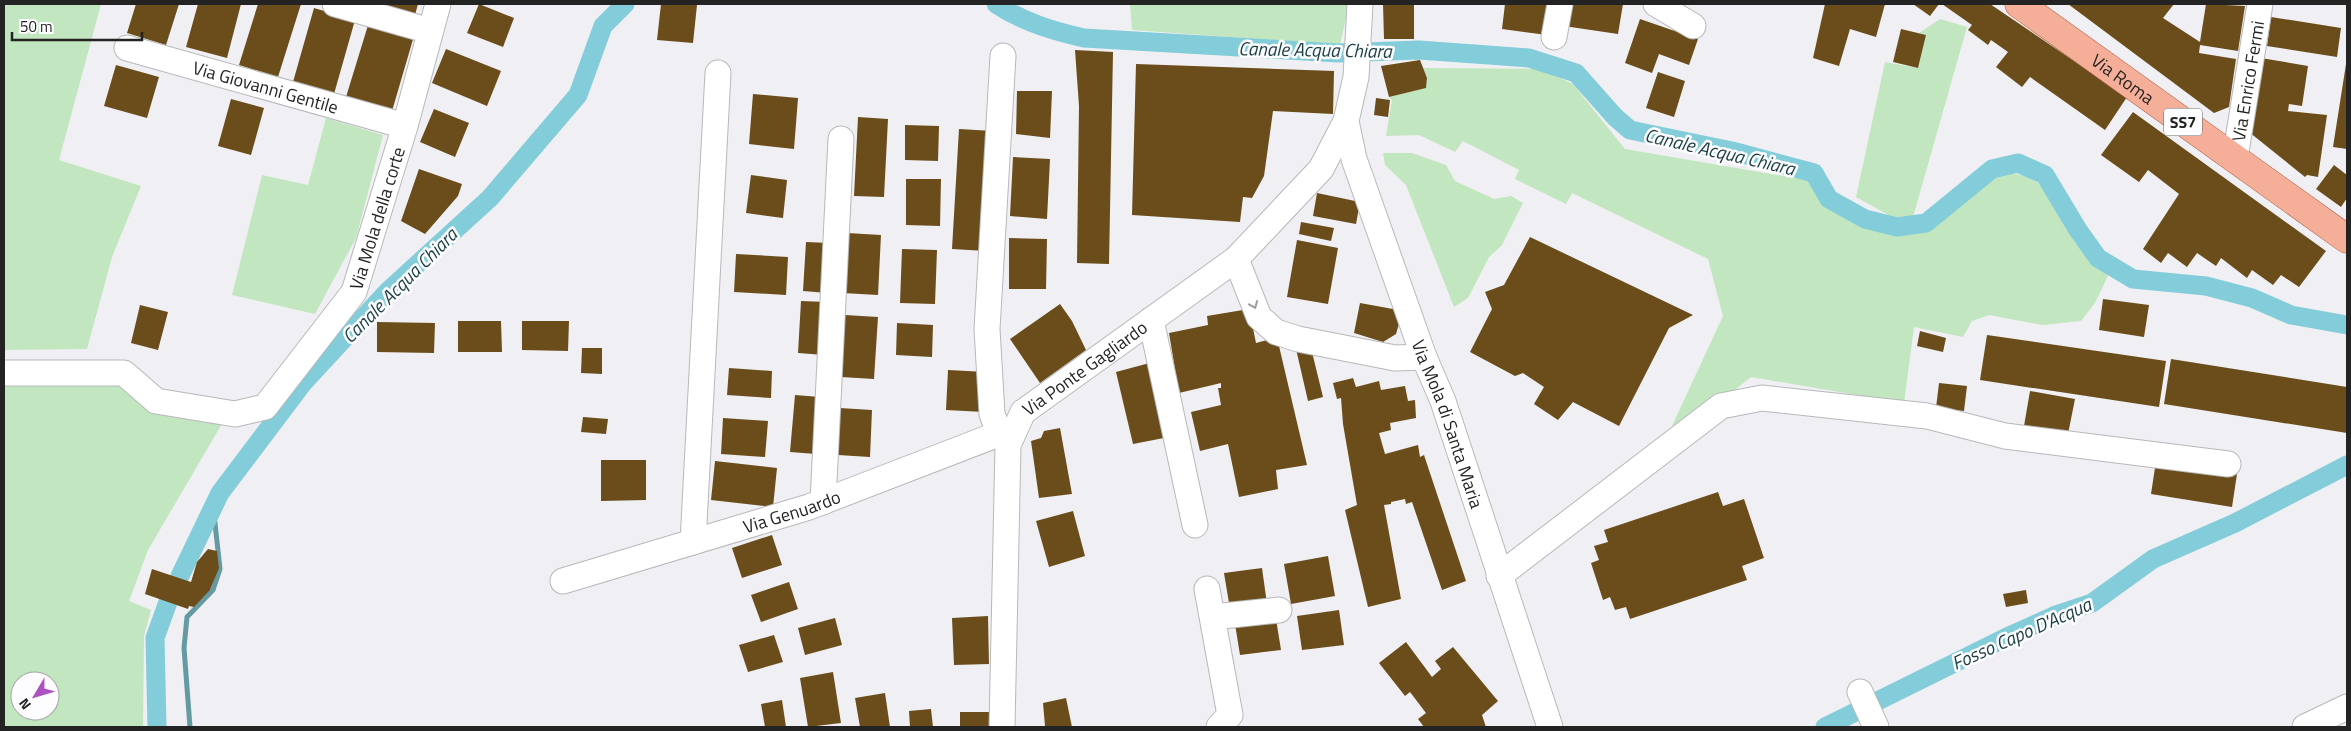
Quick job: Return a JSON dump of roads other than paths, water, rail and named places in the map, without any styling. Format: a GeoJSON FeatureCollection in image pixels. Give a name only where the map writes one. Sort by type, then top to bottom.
{"type":"FeatureCollection","features":[{"type":"Feature","properties":{"kind":"main road","name":"Via Roma"},"geometry":{"type":"LineString","coordinates":[[2019,4],[2347,239]]}},
{"type":"Feature","properties":{"kind":"street"},"geometry":{"type":"LineString","coordinates":[[335,4],[430,31]]}},
{"type":"Feature","properties":{"kind":"street","name":"Via Mola della corte"},"geometry":{"type":"LineString","coordinates":[[4,373],[124,373],[156,401],[235,414],[266,407],[354,292],[405,126],[438,4]]}},
{"type":"Feature","properties":{"kind":"street"},"geometry":{"type":"LineString","coordinates":[[1346,121],[1356,77],[1360,39],[1360,4]]}},
{"type":"Feature","properties":{"kind":"street"},"geometry":{"type":"LineString","coordinates":[[1554,37],[1560,4]]}},
{"type":"Feature","properties":{"kind":"street"},"geometry":{"type":"LineString","coordinates":[[1656,4],[1692,26]]}},
{"type":"Feature","properties":{"kind":"street","name":"Via Enrico Fermi"},"geometry":{"type":"LineString","coordinates":[[2235,158],[2260,4]]}},
{"type":"Feature","properties":{"kind":"street","name":"Via Giovanni Gentile"},"geometry":{"type":"LineString","coordinates":[[127,48],[405,126]]}},
{"type":"Feature","properties":{"kind":"street"},"geometry":{"type":"LineString","coordinates":[[1003,56],[987,329],[992,414],[1007,430]]}},
{"type":"Feature","properties":{"kind":"street"},"geometry":{"type":"LineString","coordinates":[[693,542],[718,73]]}},
{"type":"Feature","properties":{"kind":"street","name":"Via Ponte Gagliardo"},"geometry":{"type":"LineString","coordinates":[[1002,727],[1007,430],[1023,412],[1236,259],[1321,169],[1346,121]]}},
{"type":"Feature","properties":{"kind":"street","name":"Via Mola di Santa Maria"},"geometry":{"type":"LineString","coordinates":[[1346,121],[1354,159],[1424,357],[1443,401],[1550,727]]}},
{"type":"Feature","properties":{"kind":"street"},"geometry":{"type":"LineString","coordinates":[[823,502],[841,139]]}},
{"type":"Feature","properties":{"kind":"street"},"geometry":{"type":"LineString","coordinates":[[1236,259],[1260,318],[1276,332],[1298,339],[1395,358],[1424,357]]}},
{"type":"Feature","properties":{"kind":"street"},"geometry":{"type":"LineString","coordinates":[[1151,320],[1195,525]]}},
{"type":"Feature","properties":{"kind":"street"},"geometry":{"type":"LineString","coordinates":[[1499,576],[1721,406],[1762,398],[1927,416],[2006,436],[2228,464]]}},
{"type":"Feature","properties":{"kind":"street","name":"Via Genuardo"},"geometry":{"type":"LineString","coordinates":[[563,581],[823,502],[1007,430]]}},
{"type":"Feature","properties":{"kind":"street"},"geometry":{"type":"LineString","coordinates":[[1207,589],[1230,715],[1219,727]]}},
{"type":"Feature","properties":{"kind":"street"},"geometry":{"type":"LineString","coordinates":[[1213,618],[1279,610]]}},
{"type":"Feature","properties":{"kind":"street"},"geometry":{"type":"LineString","coordinates":[[1860,692],[1876,727]]}},
{"type":"Feature","properties":{"kind":"street"},"geometry":{"type":"LineString","coordinates":[[2305,727],[2347,707]]}},
{"type":"Feature","properties":{"kind":"waterway","name":"Canale Acqua Chiara"},"geometry":{"type":"LineString","coordinates":[[180,576],[220,493],[303,383],[388,291],[490,198],[578,95],[603,26],[625,4]]}},
{"type":"Feature","properties":{"kind":"waterway","name":"Canale Acqua Chiara"},"geometry":{"type":"LineString","coordinates":[[996,4],[1038,25],[1084,38],[1338,53],[1419,50],[1529,58],[1576,73],[1615,117],[1630,130],[1732,151],[1814,173],[1829,199],[1865,219],[1897,227],[1926,223],[1992,169],[2018,163],[2045,175],[2078,230],[2098,258],[2133,279],[2206,286],[2252,298],[2291,315],[2347,325]]}},
{"type":"Feature","properties":{"kind":"waterway","name":"Fosso Capo D'Acqua"},"geometry":{"type":"LineString","coordinates":[[1825,727],[2005,638],[2056,615],[2092,603],[2153,559],[2235,523],[2347,465]]}},
{"type":"Feature","properties":{"kind":"waterway"},"geometry":{"type":"LineString","coordinates":[[190,727],[184,648],[187,617],[213,590],[220,569],[213,505]]}},
{"type":"Feature","properties":{"kind":"waterway","name":"Canale Acqua Chiara"},"geometry":{"type":"LineString","coordinates":[[157,727],[155,638],[168,602]]}}]}
